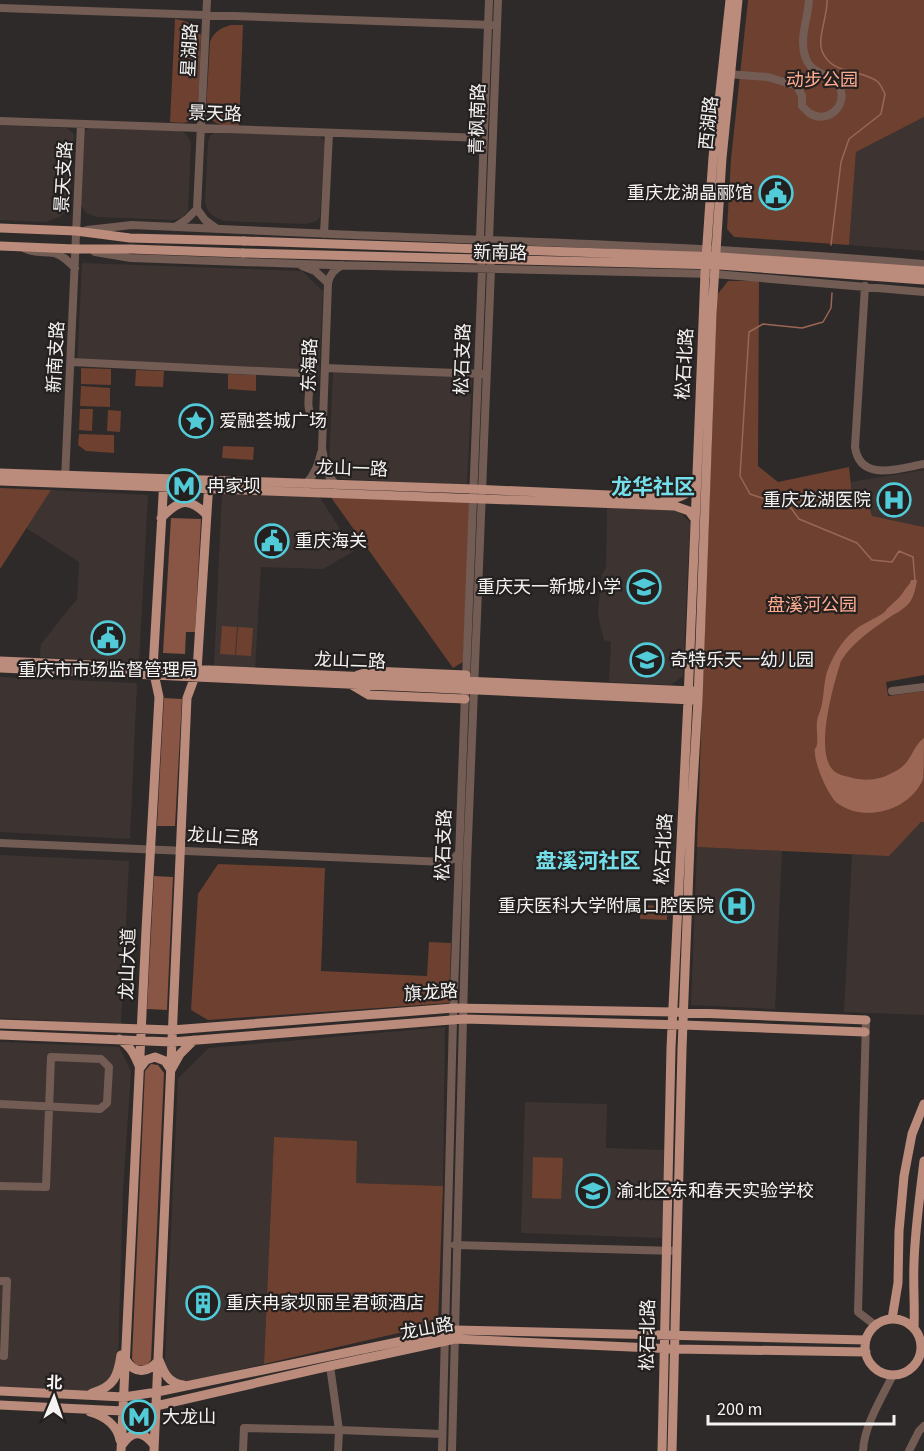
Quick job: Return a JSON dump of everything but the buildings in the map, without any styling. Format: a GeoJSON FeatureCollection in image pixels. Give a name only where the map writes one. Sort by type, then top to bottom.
{"type":"FeatureCollection","features":[{"type":"Feature","properties":{"kind":"main road","name":"西湖路"},"geometry":{"type":"LineString","coordinates":[[711,250],[722,158],[730,0]]}},
{"type":"Feature","properties":{"kind":"main road","name":"西湖路"},"geometry":{"type":"LineString","coordinates":[[727,74],[738,0]]}},
{"type":"Feature","properties":{"kind":"main road","name":"新南路"},"geometry":{"type":"LineString","coordinates":[[0,228],[76,231],[130,238],[721,257],[924,271]]}},
{"type":"Feature","properties":{"kind":"main road","name":"新南路"},"geometry":{"type":"LineString","coordinates":[[0,246],[719,265],[924,280]]}},
{"type":"Feature","properties":{"kind":"main road","name":"松石北路"},"geometry":{"type":"LineString","coordinates":[[672,1451],[693,696],[696,483],[711,250]]}},
{"type":"Feature","properties":{"kind":"main road","name":"松石北路"},"geometry":{"type":"LineString","coordinates":[[662,1451],[672,1025],[709,394],[710,273]]}},
{"type":"Feature","properties":{"kind":"main road","name":"龙山一路"},"geometry":{"type":"LineString","coordinates":[[0,473],[65,480]]}},
{"type":"Feature","properties":{"kind":"main road","name":"龙山一路"},"geometry":{"type":"LineString","coordinates":[[0,481],[65,480],[477,494],[676,498],[690,492],[696,483]]}},
{"type":"Feature","properties":{"kind":"main road","name":"龙山大道"},"geometry":{"type":"LineString","coordinates":[[121,1448],[159,697],[154,672],[163,483]]}},
{"type":"Feature","properties":{"kind":"main road","name":"龙山一路"},"geometry":{"type":"LineString","coordinates":[[209,485],[336,485],[675,506],[689,512],[695,519]]}},
{"type":"Feature","properties":{"kind":"main road"},"geometry":{"type":"LineString","coordinates":[[154,1448],[187,698],[196,674],[209,485]]}},
{"type":"Feature","properties":{"kind":"main road"},"geometry":{"type":"LineString","coordinates":[[161,518],[181,502],[191,502],[207,515]]}},
{"type":"Feature","properties":{"kind":"main road","name":"龙山二路"},"geometry":{"type":"LineString","coordinates":[[0,662],[154,672],[469,684],[693,696]]}},
{"type":"Feature","properties":{"kind":"main road","name":"龙山二路"},"geometry":{"type":"LineString","coordinates":[[0,668],[154,672]]}},
{"type":"Feature","properties":{"kind":"main road"},"geometry":{"type":"LineString","coordinates":[[350,681],[369,695],[465,699]]}},
{"type":"Feature","properties":{"kind":"main road","name":"旗龙路"},"geometry":{"type":"LineString","coordinates":[[0,1024],[141,1035],[172,1030],[454,1008],[673,1012],[866,1020]]}},
{"type":"Feature","properties":{"kind":"main road"},"geometry":{"type":"LineString","coordinates":[[0,1035],[119,1039],[141,1035],[172,1042],[453,1019],[865,1032]]}},
{"type":"Feature","properties":{"kind":"main road"},"geometry":{"type":"LineString","coordinates":[[119,1039],[128,1044],[140,1068],[146,1060],[155,1057],[165,1061],[171,1070]]}},
{"type":"Feature","properties":{"kind":"main road"},"geometry":{"type":"LineString","coordinates":[[171,1070],[180,1054],[194,1040]]}},
{"type":"Feature","properties":{"kind":"main road"},"geometry":{"type":"LineString","coordinates":[[892,1319],[898,1282],[899,1231],[904,1176],[912,1134],[924,1104]]}},
{"type":"Feature","properties":{"kind":"main road"},"geometry":{"type":"LineString","coordinates":[[914,1328],[914,1252],[924,1161]]}},
{"type":"Feature","properties":{"kind":"main road"},"geometry":{"type":"LineString","coordinates":[[892,1319],[900,1320],[914,1328],[921,1345],[920,1354],[910,1369],[893,1375],[875,1368],[866,1352],[866,1340],[870,1332],[883,1321],[892,1319]]}},
{"type":"Feature","properties":{"kind":"main road","name":"龙山路"},"geometry":{"type":"LineString","coordinates":[[0,1391],[124,1397],[450,1336],[665,1335],[866,1340]]}},
{"type":"Feature","properties":{"kind":"main road","name":"龙山路"},"geometry":{"type":"LineString","coordinates":[[0,1405],[123,1411],[156,1407],[450,1336],[664,1349],[866,1352]]}},
{"type":"Feature","properties":{"kind":"main road"},"geometry":{"type":"LineString","coordinates":[[82,1395],[100,1391],[114,1380],[127,1339]]}},
{"type":"Feature","properties":{"kind":"main road"},"geometry":{"type":"LineString","coordinates":[[126,1360],[131,1367],[140,1371],[150,1368],[159,1360]]}},
{"type":"Feature","properties":{"kind":"main road"},"geometry":{"type":"LineString","coordinates":[[159,1360],[170,1381],[179,1385],[190,1385]]}},
{"type":"Feature","properties":{"kind":"main road"},"geometry":{"type":"LineString","coordinates":[[77,1408],[105,1418],[119,1435],[121,1448]]}},
{"type":"Feature","properties":{"kind":"main road"},"geometry":{"type":"LineString","coordinates":[[121,1448],[130,1436],[137,1434],[145,1436],[154,1448]]}},
{"type":"Feature","properties":{"kind":"street","name":"星湖路"},"geometry":{"type":"LineString","coordinates":[[197,209],[207,0]]}},
{"type":"Feature","properties":{"kind":"street","name":"青枫南路"},"geometry":{"type":"LineString","coordinates":[[489,0],[492,25],[489,240]]}},
{"type":"Feature","properties":{"kind":"street","name":"青枫南路"},"geometry":{"type":"LineString","coordinates":[[480,240],[492,25],[498,0]]}},
{"type":"Feature","properties":{"kind":"street"},"geometry":{"type":"LineString","coordinates":[[727,74],[768,77],[797,86],[802,96],[802,106],[810,114],[820,116],[831,114],[838,109],[842,97],[840,87],[835,80],[821,75],[810,66],[804,55],[809,0]]}},
{"type":"Feature","properties":{"kind":"street"},"geometry":{"type":"LineString","coordinates":[[0,8],[492,25]]}},
{"type":"Feature","properties":{"kind":"street","name":"景天路"},"geometry":{"type":"LineString","coordinates":[[0,121],[484,138]]}},
{"type":"Feature","properties":{"kind":"street","name":"景天支路"},"geometry":{"type":"LineString","coordinates":[[76,231],[81,124]]}},
{"type":"Feature","properties":{"kind":"street"},"geometry":{"type":"LineString","coordinates":[[324,234],[329,133]]}},
{"type":"Feature","properties":{"kind":"street"},"geometry":{"type":"LineString","coordinates":[[174,227],[197,209],[205,220],[217,229]]}},
{"type":"Feature","properties":{"kind":"street","name":"新南路"},"geometry":{"type":"LineString","coordinates":[[76,231],[132,225],[711,250],[924,264]]}},
{"type":"Feature","properties":{"kind":"street","name":"新南支路"},"geometry":{"type":"LineString","coordinates":[[65,480],[76,231]]}},
{"type":"Feature","properties":{"kind":"street","name":"松石支路"},"geometry":{"type":"LineString","coordinates":[[477,494],[477,374],[482,269],[480,240]]}},
{"type":"Feature","properties":{"kind":"street","name":"松石支路"},"geometry":{"type":"LineString","coordinates":[[442,1451],[458,1245],[469,684],[477,494],[491,269],[489,240]]}},
{"type":"Feature","properties":{"kind":"street"},"geometry":{"type":"LineString","coordinates":[[23,247],[32,252],[63,257],[75,268]]}},
{"type":"Feature","properties":{"kind":"street","name":"新南路"},"geometry":{"type":"LineString","coordinates":[[75,249],[131,258],[482,269],[710,273],[924,292]]}},
{"type":"Feature","properties":{"kind":"street"},"geometry":{"type":"LineString","coordinates":[[297,264],[315,271],[328,283],[334,270],[342,265]]}},
{"type":"Feature","properties":{"kind":"street","name":"东海路"},"geometry":{"type":"LineString","coordinates":[[306,484],[322,465],[328,283]]}},
{"type":"Feature","properties":{"kind":"street"},"geometry":{"type":"LineString","coordinates":[[865,286],[856,456],[860,462],[874,471],[924,464]]}},
{"type":"Feature","properties":{"kind":"street"},"geometry":{"type":"LineString","coordinates":[[71,362],[300,373],[307,375],[310,381],[309,413],[314,418],[323,419]]}},
{"type":"Feature","properties":{"kind":"street"},"geometry":{"type":"LineString","coordinates":[[325,368],[486,374]]}},
{"type":"Feature","properties":{"kind":"street"},"geometry":{"type":"LineString","coordinates":[[322,465],[336,485]]}},
{"type":"Feature","properties":{"kind":"street","name":"松石支路"},"geometry":{"type":"LineString","coordinates":[[452,1451],[447,1245],[458,873],[465,699],[469,684]]}},
{"type":"Feature","properties":{"kind":"street"},"geometry":{"type":"LineString","coordinates":[[892,691],[924,687]]}},
{"type":"Feature","properties":{"kind":"street","name":"龙山三路"},"geometry":{"type":"LineString","coordinates":[[0,843],[445,862]]}},
{"type":"Feature","properties":{"kind":"street"},"geometry":{"type":"LineString","coordinates":[[445,862],[453,859],[459,853]]}},
{"type":"Feature","properties":{"kind":"street"},"geometry":{"type":"LineString","coordinates":[[445,862],[458,873]]}},
{"type":"Feature","properties":{"kind":"street"},"geometry":{"type":"LineString","coordinates":[[866,1020],[858,1312],[875,1326]]}},
{"type":"Feature","properties":{"kind":"street"},"geometry":{"type":"LineString","coordinates":[[0,1104],[49,1106],[100,1109],[107,1103],[109,1067],[101,1059],[51,1057],[49,1106],[46,1187],[0,1186]]}},
{"type":"Feature","properties":{"kind":"street"},"geometry":{"type":"LineString","coordinates":[[447,1245],[677,1251]]}},
{"type":"Feature","properties":{"kind":"street"},"geometry":{"type":"LineString","coordinates":[[0,1281],[7,1281],[4,1356],[0,1355]]}},
{"type":"Feature","properties":{"kind":"street"},"geometry":{"type":"LineString","coordinates":[[330,1366],[339,1430],[338,1451]]}},
{"type":"Feature","properties":{"kind":"street"},"geometry":{"type":"LineString","coordinates":[[862,1451],[872,1418],[893,1375]]}},
{"type":"Feature","properties":{"kind":"street"},"geometry":{"type":"LineString","coordinates":[[909,1451],[924,1426]]}},
{"type":"Feature","properties":{"kind":"street"},"geometry":{"type":"LineString","coordinates":[[243,1451],[244,1428],[442,1434]]}},
{"type":"Feature","properties":{"kind":"shaded area"},"geometry":{"type":"Polygon","coordinates":[[[924,117],[924,251],[849,245],[856,152],[924,117]]]}},
{"type":"Feature","properties":{"kind":"shaded area"},"geometry":{"type":"Polygon","coordinates":[[[0,125],[67,128],[74,134],[69,206],[66,212],[59,217],[45,222],[0,220],[0,125]]]}},
{"type":"Feature","properties":{"kind":"shaded area"},"geometry":{"type":"Polygon","coordinates":[[[89,128],[185,133],[191,142],[188,211],[183,217],[174,220],[97,217],[86,213],[81,205],[85,131],[89,128]]]}},
{"type":"Feature","properties":{"kind":"shaded area"},"geometry":{"type":"Polygon","coordinates":[[[215,132],[319,136],[325,141],[320,217],[306,224],[224,221],[213,216],[205,203],[208,141],[215,132]]]}},
{"type":"Feature","properties":{"kind":"shaded area"},"geometry":{"type":"Polygon","coordinates":[[[82,263],[302,271],[323,291],[319,377],[77,366],[82,263]]]}},
{"type":"Feature","properties":{"kind":"shaded area"},"geometry":{"type":"Polygon","coordinates":[[[333,372],[472,376],[467,485],[342,479],[329,463],[333,372]]]}},
{"type":"Feature","properties":{"kind":"shaded area","name":"重庆龙湖医院"},"geometry":{"type":"Polygon","coordinates":[[[924,470],[924,527],[871,516],[868,504],[852,496],[851,482],[924,470]]]}},
{"type":"Feature","properties":{"kind":"shaded area"},"geometry":{"type":"Polygon","coordinates":[[[51,490],[148,495],[139,663],[40,657],[41,644],[77,599],[79,562],[26,528],[51,490]]]}},
{"type":"Feature","properties":{"kind":"shaded area"},"geometry":{"type":"Polygon","coordinates":[[[222,492],[319,496],[354,551],[323,569],[261,567],[255,670],[214,667],[222,492]]]}},
{"type":"Feature","properties":{"kind":"shaded area","name":"重庆天一新城小学"},"geometry":{"type":"Polygon","coordinates":[[[607,507],[677,510],[690,522],[683,676],[671,685],[609,682],[611,642],[604,640],[598,612],[602,574],[606,568],[607,507]]]}},
{"type":"Feature","properties":{"kind":"shaded area"},"geometry":{"type":"Polygon","coordinates":[[[171,518],[201,519],[195,632],[186,632],[185,654],[163,653],[171,518]]]}},
{"type":"Feature","properties":{"kind":"shaded area"},"geometry":{"type":"Polygon","coordinates":[[[911,580],[917,580],[914,594],[908,605],[862,638],[841,661],[827,717],[825,748],[828,761],[836,773],[855,779],[873,779],[889,775],[905,764],[924,738],[923,779],[917,790],[897,806],[873,813],[860,812],[848,809],[833,799],[817,765],[815,750],[817,721],[826,676],[835,654],[846,638],[885,612],[911,580]]]}},
{"type":"Feature","properties":{"kind":"shaded area"},"geometry":{"type":"Polygon","coordinates":[[[0,677],[137,683],[130,839],[0,832],[0,677]]]}},
{"type":"Feature","properties":{"kind":"shaded area"},"geometry":{"type":"Polygon","coordinates":[[[164,698],[182,699],[175,826],[157,826],[164,698]]]}},
{"type":"Feature","properties":{"kind":"shaded area"},"geometry":{"type":"Polygon","coordinates":[[[921,822],[924,822],[924,1015],[844,1012],[852,854],[889,855],[921,822]]]}},
{"type":"Feature","properties":{"kind":"shaded area","name":"重庆医科大学附属口腔医院"},"geometry":{"type":"Polygon","coordinates":[[[697,847],[782,851],[775,1009],[691,1005],[697,847]]]}},
{"type":"Feature","properties":{"kind":"shaded area"},"geometry":{"type":"Polygon","coordinates":[[[0,855],[129,861],[121,1024],[0,1018],[0,855]]]}},
{"type":"Feature","properties":{"kind":"shaded area"},"geometry":{"type":"Polygon","coordinates":[[[154,876],[173,877],[167,1010],[147,1009],[154,876]]]}},
{"type":"Feature","properties":{"kind":"shaded area"},"geometry":{"type":"Polygon","coordinates":[[[445,1027],[443,1186],[356,1183],[274,1138],[264,1364],[185,1382],[174,1380],[165,1367],[165,1362],[178,1078],[209,1048],[445,1027]]]}},
{"type":"Feature","properties":{"kind":"shaded area"},"geometry":{"type":"Polygon","coordinates":[[[0,1042],[119,1047],[131,1071],[123,1191],[118,1359],[109,1381],[86,1392],[0,1387],[0,1042]]]}},
{"type":"Feature","properties":{"kind":"shaded area"},"geometry":{"type":"Polygon","coordinates":[[[151,1064],[158,1065],[164,1073],[151,1360],[146,1366],[136,1365],[132,1359],[145,1071],[151,1064]]]}},
{"type":"Feature","properties":{"kind":"shaded area","name":"渝北区东和春天实验学校"},"geometry":{"type":"Polygon","coordinates":[[[525,1102],[607,1104],[606,1148],[664,1150],[662,1238],[521,1233],[525,1102]]]}},
{"type":"Feature","properties":{"kind":"green space","name":"动步公园"},"geometry":{"type":"Polygon","coordinates":[[[748,0],[924,0],[924,117],[856,152],[849,245],[734,237],[727,229],[731,159],[748,0]]]}},
{"type":"Feature","properties":{"kind":"green space"},"geometry":{"type":"Polygon","coordinates":[[[175,19],[190,24],[201,35],[198,112],[193,119],[183,123],[170,122],[175,19]]]}},
{"type":"Feature","properties":{"kind":"green space"},"geometry":{"type":"Polygon","coordinates":[[[231,25],[243,25],[239,126],[216,123],[206,111],[210,42],[218,31],[231,25]]]}},
{"type":"Feature","properties":{"kind":"green space","name":"盘溪河公园"},"geometry":{"type":"Polygon","coordinates":[[[728,281],[759,281],[758,466],[778,482],[849,467],[852,495],[861,494],[872,516],[924,527],[924,675],[886,682],[888,696],[924,691],[924,822],[921,822],[889,856],[697,847],[717,295],[728,281]]]}},
{"type":"Feature","properties":{"kind":"green space"},"geometry":{"type":"Polygon","coordinates":[[[81,368],[111,369],[111,385],[81,384],[81,368]]]}},
{"type":"Feature","properties":{"kind":"green space"},"geometry":{"type":"Polygon","coordinates":[[[136,370],[164,371],[163,387],[135,386],[136,370]]]}},
{"type":"Feature","properties":{"kind":"green space"},"geometry":{"type":"Polygon","coordinates":[[[228,374],[256,375],[256,391],[228,389],[228,374]]]}},
{"type":"Feature","properties":{"kind":"green space"},"geometry":{"type":"Polygon","coordinates":[[[81,386],[110,388],[110,407],[80,406],[81,386]]]}},
{"type":"Feature","properties":{"kind":"green space"},"geometry":{"type":"Polygon","coordinates":[[[80,409],[93,409],[92,431],[79,430],[80,409]]]}},
{"type":"Feature","properties":{"kind":"green space"},"geometry":{"type":"Polygon","coordinates":[[[108,410],[121,411],[120,432],[107,431],[108,410]]]}},
{"type":"Feature","properties":{"kind":"green space"},"geometry":{"type":"Polygon","coordinates":[[[79,434],[114,435],[114,453],[86,451],[78,445],[79,434]]]}},
{"type":"Feature","properties":{"kind":"green space"},"geometry":{"type":"Polygon","coordinates":[[[223,446],[254,447],[253,460],[222,458],[223,446]]]}},
{"type":"Feature","properties":{"kind":"green space"},"geometry":{"type":"Polygon","coordinates":[[[0,488],[51,490],[0,569],[0,488]]]}},
{"type":"Feature","properties":{"kind":"green space"},"geometry":{"type":"Polygon","coordinates":[[[330,496],[470,501],[463,662],[453,668],[330,496]]]}},
{"type":"Feature","properties":{"kind":"green space"},"geometry":{"type":"Polygon","coordinates":[[[222,626],[237,627],[235,655],[220,654],[222,626]]]}},
{"type":"Feature","properties":{"kind":"green space"},"geometry":{"type":"Polygon","coordinates":[[[238,627],[253,628],[251,656],[236,655],[238,627]]]}},
{"type":"Feature","properties":{"kind":"green space"},"geometry":{"type":"Polygon","coordinates":[[[218,864],[325,868],[321,971],[427,976],[429,942],[451,943],[449,1003],[208,1020],[191,1010],[198,894],[218,864]]]}},
{"type":"Feature","properties":{"kind":"green space"},"geometry":{"type":"Polygon","coordinates":[[[640,905],[667,906],[667,920],[640,919],[640,905]]]}},
{"type":"Feature","properties":{"kind":"green space"},"geometry":{"type":"Polygon","coordinates":[[[274,1137],[357,1141],[356,1183],[443,1186],[438,1324],[264,1364],[274,1137]]]}},
{"type":"Feature","properties":{"kind":"green space"},"geometry":{"type":"Polygon","coordinates":[[[533,1157],[563,1158],[561,1199],[532,1198],[533,1157]]]}},
{"type":"Feature","properties":{"kind":"waterway"},"geometry":{"type":"LineString","coordinates":[[827,0],[821,40],[822,51],[827,59],[839,68],[863,75],[879,83],[885,94],[881,114],[849,139],[841,162],[831,245]]}},
{"type":"Feature","properties":{"kind":"waterway"},"geometry":{"type":"LineString","coordinates":[[832,293],[831,308],[823,322],[802,328],[763,324],[749,332],[740,476],[750,494],[791,508],[799,519],[857,543],[872,560],[892,562],[899,551],[913,557],[915,581]]}},
{"type":"Feature","properties":{"kind":"place","name":"重庆龙湖晶郦馆"},"geometry":{"type":"Point","coordinates":[776,193]}},
{"type":"Feature","properties":{"kind":"place","name":"爱融荟城广场"},"geometry":{"type":"Point","coordinates":[196,421]}},
{"type":"Feature","properties":{"kind":"place","name":"冉家坝"},"geometry":{"type":"Point","coordinates":[184,486]}},
{"type":"Feature","properties":{"kind":"place","name":"重庆龙湖医院"},"geometry":{"type":"Point","coordinates":[894,500]}},
{"type":"Feature","properties":{"kind":"place","name":"重庆海关"},"geometry":{"type":"Point","coordinates":[272,541]}},
{"type":"Feature","properties":{"kind":"place","name":"重庆天一新城小学"},"geometry":{"type":"Point","coordinates":[644,587]}},
{"type":"Feature","properties":{"kind":"place","name":"重庆市市场监督管理局"},"geometry":{"type":"Point","coordinates":[108,638]}},
{"type":"Feature","properties":{"kind":"place","name":"奇特乐天一幼儿园"},"geometry":{"type":"Point","coordinates":[647,660]}},
{"type":"Feature","properties":{"kind":"place","name":"重庆医科大学附属口腔医院"},"geometry":{"type":"Point","coordinates":[737,906]}},
{"type":"Feature","properties":{"kind":"place","name":"渝北区东和春天实验学校"},"geometry":{"type":"Point","coordinates":[593,1191]}},
{"type":"Feature","properties":{"kind":"place","name":"重庆冉家坝丽呈君顿酒店"},"geometry":{"type":"Point","coordinates":[203,1303]}},
{"type":"Feature","properties":{"kind":"place","name":"大龙山"},"geometry":{"type":"Point","coordinates":[139,1417]}},
{"type":"Feature","properties":{"kind":"district","name":"龙华社区"},"geometry":{"type":"Point","coordinates":[653,487]}},
{"type":"Feature","properties":{"kind":"district","name":"盘溪河社区"},"geometry":{"type":"Point","coordinates":[588,861]}}]}
